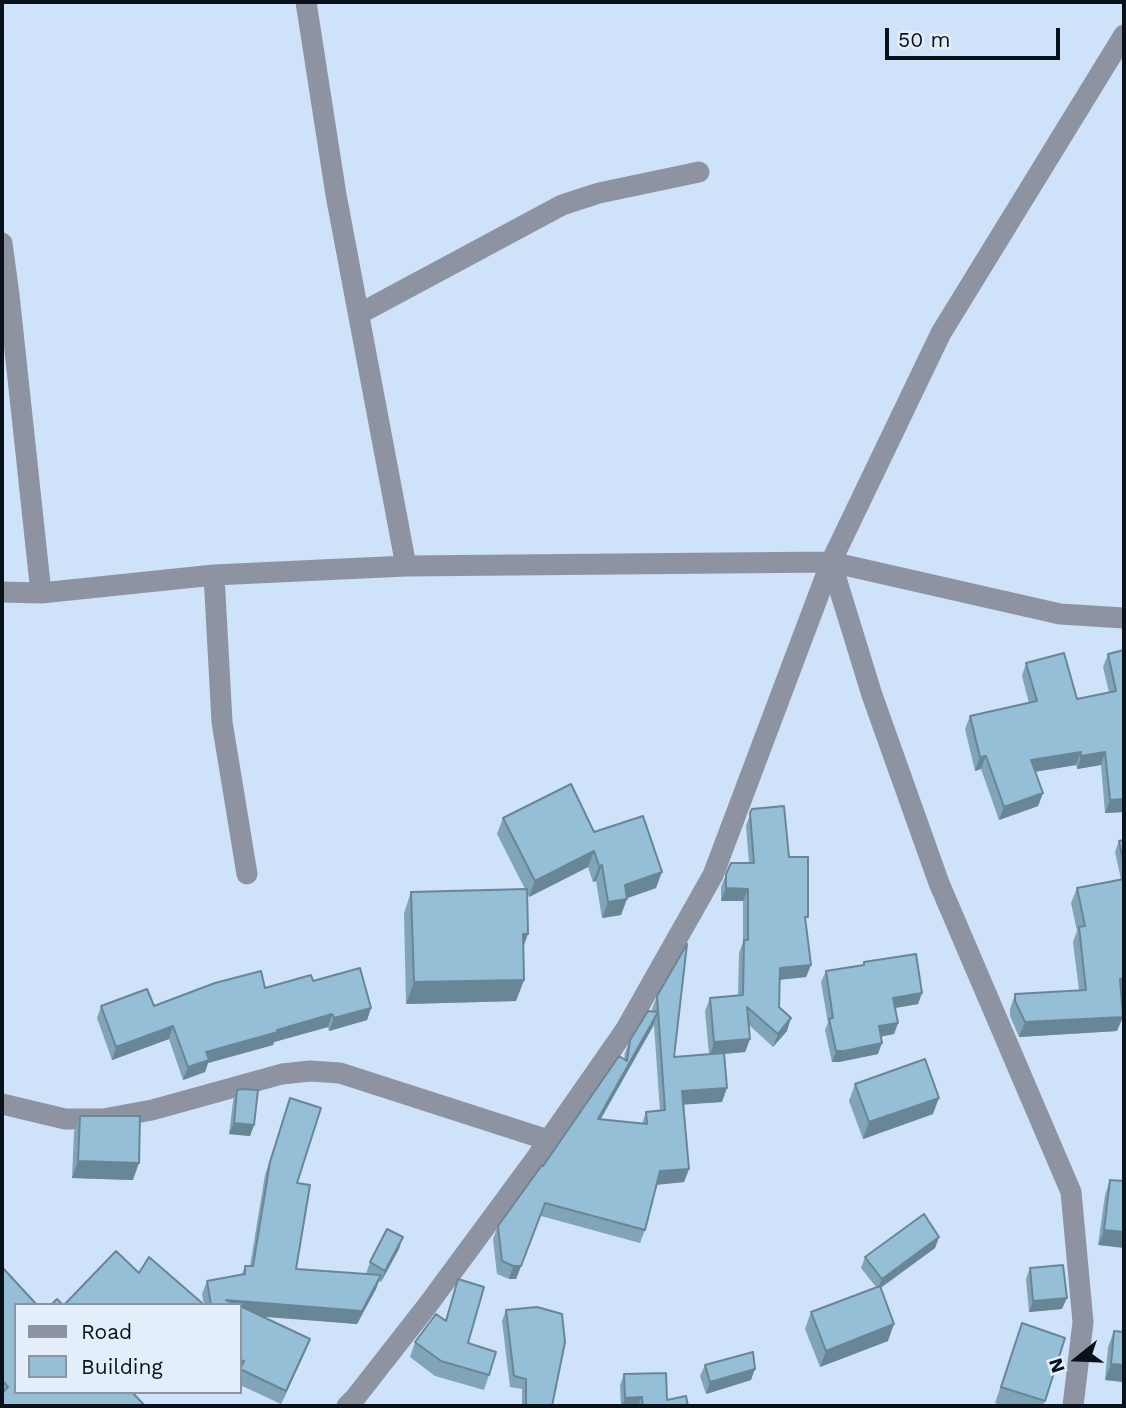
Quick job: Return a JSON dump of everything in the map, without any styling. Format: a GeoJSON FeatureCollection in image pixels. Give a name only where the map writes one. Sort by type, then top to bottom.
{"type":"FeatureCollection","features":[{"type":"Feature","properties":{"kind":"street"},"geometry":{"type":"LineString","coordinates":[[306,2],[337,195],[406,566]]}},
{"type":"Feature","properties":{"kind":"street"},"geometry":{"type":"LineString","coordinates":[[347,1406],[427,1306],[626,1029],[713,875],[831,562],[941,333],[1124,35]]}},
{"type":"Feature","properties":{"kind":"street"},"geometry":{"type":"LineString","coordinates":[[359,314],[562,205],[599,193],[699,172]]}},
{"type":"Feature","properties":{"kind":"street"},"geometry":{"type":"LineString","coordinates":[[2,243],[41,593]]}},
{"type":"Feature","properties":{"kind":"street"},"geometry":{"type":"LineString","coordinates":[[831,562],[872,695],[939,883],[1071,1192],[1083,1322],[1073,1406]]}},
{"type":"Feature","properties":{"kind":"street"},"geometry":{"type":"LineString","coordinates":[[2,592],[41,593],[214,575],[406,566],[831,562],[1060,614],[1124,618]]}},
{"type":"Feature","properties":{"kind":"street"},"geometry":{"type":"LineString","coordinates":[[214,575],[222,722],[247,874]]}},
{"type":"Feature","properties":{"kind":"street"},"geometry":{"type":"LineString","coordinates":[[2,1104],[65,1119],[103,1119],[152,1110],[282,1074],[310,1071],[340,1073],[548,1140]]}},
{"type":"Feature","properties":{"kind":"building"},"geometry":{"type":"Polygon","coordinates":[[[1124,650],[1124,799],[1110,800],[1105,752],[1081,756],[1081,752],[1031,760],[1043,793],[1004,807],[986,756],[980,757],[970,716],[1037,701],[1026,663],[1064,653],[1077,699],[1116,691],[1108,654],[1124,650]]]}},
{"type":"Feature","properties":{"kind":"building"},"geometry":{"type":"Polygon","coordinates":[[[571,784],[594,832],[643,816],[662,872],[625,885],[627,899],[608,902],[602,865],[599,866],[594,851],[535,881],[503,818],[571,784]]]}},
{"type":"Feature","properties":{"kind":"building"},"geometry":{"type":"Polygon","coordinates":[[[784,806],[789,857],[808,857],[808,917],[805,917],[811,965],[780,968],[779,1007],[791,1018],[778,1034],[747,1007],[750,1039],[714,1042],[710,998],[743,995],[744,940],[748,940],[748,889],[726,888],[726,874],[731,863],[754,863],[750,813],[752,809],[784,806]]]}},
{"type":"Feature","properties":{"kind":"building"},"geometry":{"type":"Polygon","coordinates":[[[1124,840],[1124,866],[1119,841],[1124,840]]]}},
{"type":"Feature","properties":{"kind":"building"},"geometry":{"type":"Polygon","coordinates":[[[1124,879],[1124,978],[1120,979],[1123,1017],[1025,1022],[1015,1001],[1015,994],[1086,990],[1079,927],[1085,926],[1077,888],[1124,879]]]}},
{"type":"Feature","properties":{"kind":"building"},"geometry":{"type":"Polygon","coordinates":[[[527,889],[528,934],[523,934],[524,980],[414,982],[411,892],[527,889]]]}},
{"type":"Feature","properties":{"kind":"building"},"geometry":{"type":"Polygon","coordinates":[[[687,944],[674,1057],[724,1053],[727,1088],[682,1091],[689,1169],[660,1171],[645,1230],[545,1203],[521,1266],[502,1261],[498,1226],[619,1056],[627,1061],[630,1040],[648,1011],[658,1012],[598,1119],[647,1124],[646,1112],[665,1110],[657,996],[687,944]]]}},
{"type":"Feature","properties":{"kind":"building"},"geometry":{"type":"Polygon","coordinates":[[[916,954],[922,993],[893,998],[898,1023],[879,1026],[882,1043],[836,1051],[829,1019],[833,1018],[826,971],[916,954]]]}},
{"type":"Feature","properties":{"kind":"building"},"geometry":{"type":"Polygon","coordinates":[[[360,968],[371,1008],[334,1018],[332,1014],[206,1052],[209,1060],[188,1067],[173,1026],[116,1047],[101,1006],[147,989],[154,1006],[215,983],[261,971],[265,988],[311,975],[313,981],[360,968]]]}},
{"type":"Feature","properties":{"kind":"building"},"geometry":{"type":"Polygon","coordinates":[[[925,1059],[939,1098],[869,1122],[855,1084],[925,1059]]]}},
{"type":"Feature","properties":{"kind":"building"},"geometry":{"type":"Polygon","coordinates":[[[237,1090],[258,1090],[254,1125],[234,1123],[237,1090]]]}},
{"type":"Feature","properties":{"kind":"building"},"geometry":{"type":"Polygon","coordinates":[[[290,1098],[321,1108],[297,1183],[310,1185],[296,1269],[381,1275],[362,1311],[226,1300],[233,1303],[211,1303],[207,1281],[245,1274],[245,1266],[253,1266],[270,1162],[290,1098]]]}},
{"type":"Feature","properties":{"kind":"building"},"geometry":{"type":"Polygon","coordinates":[[[80,1116],[140,1116],[139,1163],[78,1161],[80,1116]]]}},
{"type":"Feature","properties":{"kind":"building"},"geometry":{"type":"Polygon","coordinates":[[[1110,1180],[1124,1181],[1124,1232],[1104,1230],[1110,1180]]]}},
{"type":"Feature","properties":{"kind":"building"},"geometry":{"type":"Polygon","coordinates":[[[924,1214],[939,1237],[882,1279],[865,1257],[924,1214]]]}},
{"type":"Feature","properties":{"kind":"building"},"geometry":{"type":"Polygon","coordinates":[[[387,1229],[403,1237],[385,1271],[370,1262],[387,1229]]]}},
{"type":"Feature","properties":{"kind":"building"},"geometry":{"type":"Polygon","coordinates":[[[116,1251],[139,1273],[149,1257],[202,1303],[66,1303],[116,1251]]]}},
{"type":"Feature","properties":{"kind":"building"},"geometry":{"type":"Polygon","coordinates":[[[1063,1265],[1067,1298],[1033,1301],[1030,1268],[1063,1265]]]}},
{"type":"Feature","properties":{"kind":"building"},"geometry":{"type":"Polygon","coordinates":[[[2,1267],[35,1303],[14,1303],[14,1394],[134,1394],[145,1406],[2,1406],[2,1393],[8,1387],[2,1380],[2,1267]]]}},
{"type":"Feature","properties":{"kind":"building"},"geometry":{"type":"Polygon","coordinates":[[[458,1279],[484,1287],[468,1343],[496,1352],[489,1375],[441,1361],[415,1342],[436,1314],[446,1321],[458,1279]]]}},
{"type":"Feature","properties":{"kind":"building"},"geometry":{"type":"Polygon","coordinates":[[[880,1286],[894,1324],[826,1351],[811,1312],[880,1286]]]}},
{"type":"Feature","properties":{"kind":"building"},"geometry":{"type":"Polygon","coordinates":[[[242,1307],[310,1339],[286,1391],[242,1370],[242,1307]]]}},
{"type":"Feature","properties":{"kind":"building"},"geometry":{"type":"Polygon","coordinates":[[[537,1307],[562,1314],[565,1342],[552,1406],[526,1406],[526,1379],[514,1376],[506,1310],[537,1307]]]}},
{"type":"Feature","properties":{"kind":"building"},"geometry":{"type":"Polygon","coordinates":[[[1022,1323],[1065,1338],[1045,1401],[1001,1387],[1022,1323]]]}},
{"type":"Feature","properties":{"kind":"building"},"geometry":{"type":"Polygon","coordinates":[[[1114,1331],[1124,1332],[1124,1365],[1111,1364],[1114,1331]]]}},
{"type":"Feature","properties":{"kind":"building"},"geometry":{"type":"Polygon","coordinates":[[[753,1352],[755,1369],[710,1382],[705,1365],[753,1352]]]}},
{"type":"Feature","properties":{"kind":"building"},"geometry":{"type":"Polygon","coordinates":[[[666,1373],[667,1400],[686,1396],[688,1406],[643,1406],[642,1397],[625,1398],[624,1374],[666,1373]]]}}]}
